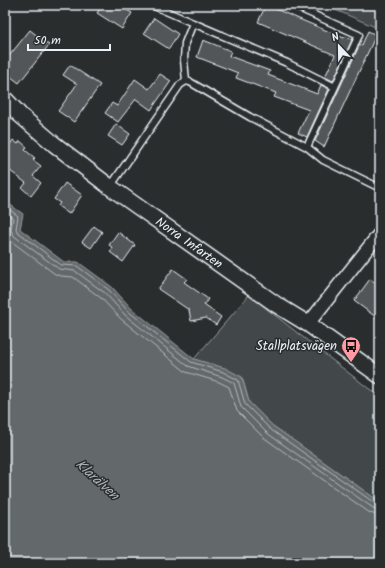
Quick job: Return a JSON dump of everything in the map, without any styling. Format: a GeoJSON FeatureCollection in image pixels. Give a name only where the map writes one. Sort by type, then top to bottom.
{"type":"FeatureCollection","features":[{"type":"Feature","properties":{"kind":"street","name":"Norra Infarten"},"geometry":{"type":"LineString","coordinates":[[5,100],[54,144],[110,187],[277,305],[308,324],[380,376]]}},
{"type":"Feature","properties":{"kind":"street"},"geometry":{"type":"LineString","coordinates":[[308,324],[380,234]]}},
{"type":"Feature","properties":{"kind":"lane"},"geometry":{"type":"LineString","coordinates":[[152,5],[287,63],[335,87]]}},
{"type":"Feature","properties":{"kind":"lane"},"geometry":{"type":"LineString","coordinates":[[292,5],[359,34],[307,147]]}},
{"type":"Feature","properties":{"kind":"lane"},"geometry":{"type":"LineString","coordinates":[[186,81],[184,60],[185,43],[193,22]]}},
{"type":"Feature","properties":{"kind":"lane"},"geometry":{"type":"LineString","coordinates":[[186,81],[307,147],[323,160],[380,188]]}},
{"type":"Feature","properties":{"kind":"lane"},"geometry":{"type":"LineString","coordinates":[[110,187],[180,85],[186,81]]}},
{"type":"Feature","properties":{"kind":"shaded area"},"geometry":{"type":"Polygon","coordinates":[[[324,5],[380,5],[380,29],[324,5]]]}},
{"type":"Feature","properties":{"kind":"shaded area"},"geometry":{"type":"Polygon","coordinates":[[[249,295],[380,396],[380,502],[273,426],[249,402],[242,377],[194,359],[249,295]]]}},
{"type":"Feature","properties":{"kind":"water","name":"Klarälven"},"geometry":{"type":"Polygon","coordinates":[[[5,201],[23,214],[20,229],[64,262],[78,262],[112,287],[131,308],[194,359],[225,368],[242,377],[249,402],[273,426],[380,502],[380,563],[5,563],[5,201]]]}},
{"type":"Feature","properties":{"kind":"building"},"geometry":{"type":"Polygon","coordinates":[[[102,5],[118,5],[132,13],[122,29],[97,13],[102,5]]]}},
{"type":"Feature","properties":{"kind":"building"},"geometry":{"type":"Polygon","coordinates":[[[266,5],[352,40],[333,81],[325,77],[335,55],[258,22],[266,5]]]}},
{"type":"Feature","properties":{"kind":"building"},"geometry":{"type":"Polygon","coordinates":[[[154,18],[178,34],[169,49],[144,33],[154,18]]]}},
{"type":"Feature","properties":{"kind":"building"},"geometry":{"type":"Polygon","coordinates":[[[30,30],[49,45],[19,83],[5,72],[5,61],[30,30]]]}},
{"type":"Feature","properties":{"kind":"building"},"geometry":{"type":"Polygon","coordinates":[[[368,31],[376,35],[324,147],[315,141],[360,44],[362,45],[368,31]]]}},
{"type":"Feature","properties":{"kind":"building"},"geometry":{"type":"Polygon","coordinates":[[[203,40],[231,51],[229,56],[270,71],[268,75],[317,94],[321,85],[329,89],[307,137],[298,133],[309,110],[274,97],[276,93],[236,78],[238,73],[197,57],[203,40]]]}},
{"type":"Feature","properties":{"kind":"building"},"geometry":{"type":"Polygon","coordinates":[[[70,65],[100,85],[74,122],[58,111],[77,84],[63,75],[70,65]]]}},
{"type":"Feature","properties":{"kind":"building"},"geometry":{"type":"Polygon","coordinates":[[[160,74],[171,81],[151,110],[136,99],[118,122],[105,113],[112,103],[117,106],[135,79],[149,89],[160,74]]]}},
{"type":"Feature","properties":{"kind":"building"},"geometry":{"type":"Polygon","coordinates":[[[116,124],[130,134],[122,145],[108,136],[116,124]]]}},
{"type":"Feature","properties":{"kind":"building"},"geometry":{"type":"Polygon","coordinates":[[[13,140],[18,144],[20,141],[27,147],[25,150],[35,158],[33,160],[41,166],[33,176],[41,183],[31,196],[22,188],[26,183],[5,167],[5,143],[9,146],[13,140]]]}},
{"type":"Feature","properties":{"kind":"building"},"geometry":{"type":"Polygon","coordinates":[[[65,183],[82,195],[69,214],[58,206],[60,203],[54,199],[65,183]]]}},
{"type":"Feature","properties":{"kind":"building"},"geometry":{"type":"Polygon","coordinates":[[[94,226],[102,232],[91,248],[82,242],[94,226]]]}},
{"type":"Feature","properties":{"kind":"building"},"geometry":{"type":"Polygon","coordinates":[[[118,232],[135,245],[123,262],[110,252],[113,248],[109,245],[118,232]]]}},
{"type":"Feature","properties":{"kind":"building"},"geometry":{"type":"Polygon","coordinates":[[[173,269],[187,279],[184,282],[208,299],[204,305],[221,317],[216,325],[206,318],[191,321],[189,310],[158,289],[173,269]]]}},
{"type":"Feature","properties":{"kind":"building"},"geometry":{"type":"Polygon","coordinates":[[[370,279],[380,286],[380,320],[354,301],[370,279]]]}},
{"type":"Feature","properties":{"kind":"place","name":"Stallplatsvägen"},"geometry":{"type":"Point","coordinates":[351,363]}}]}
